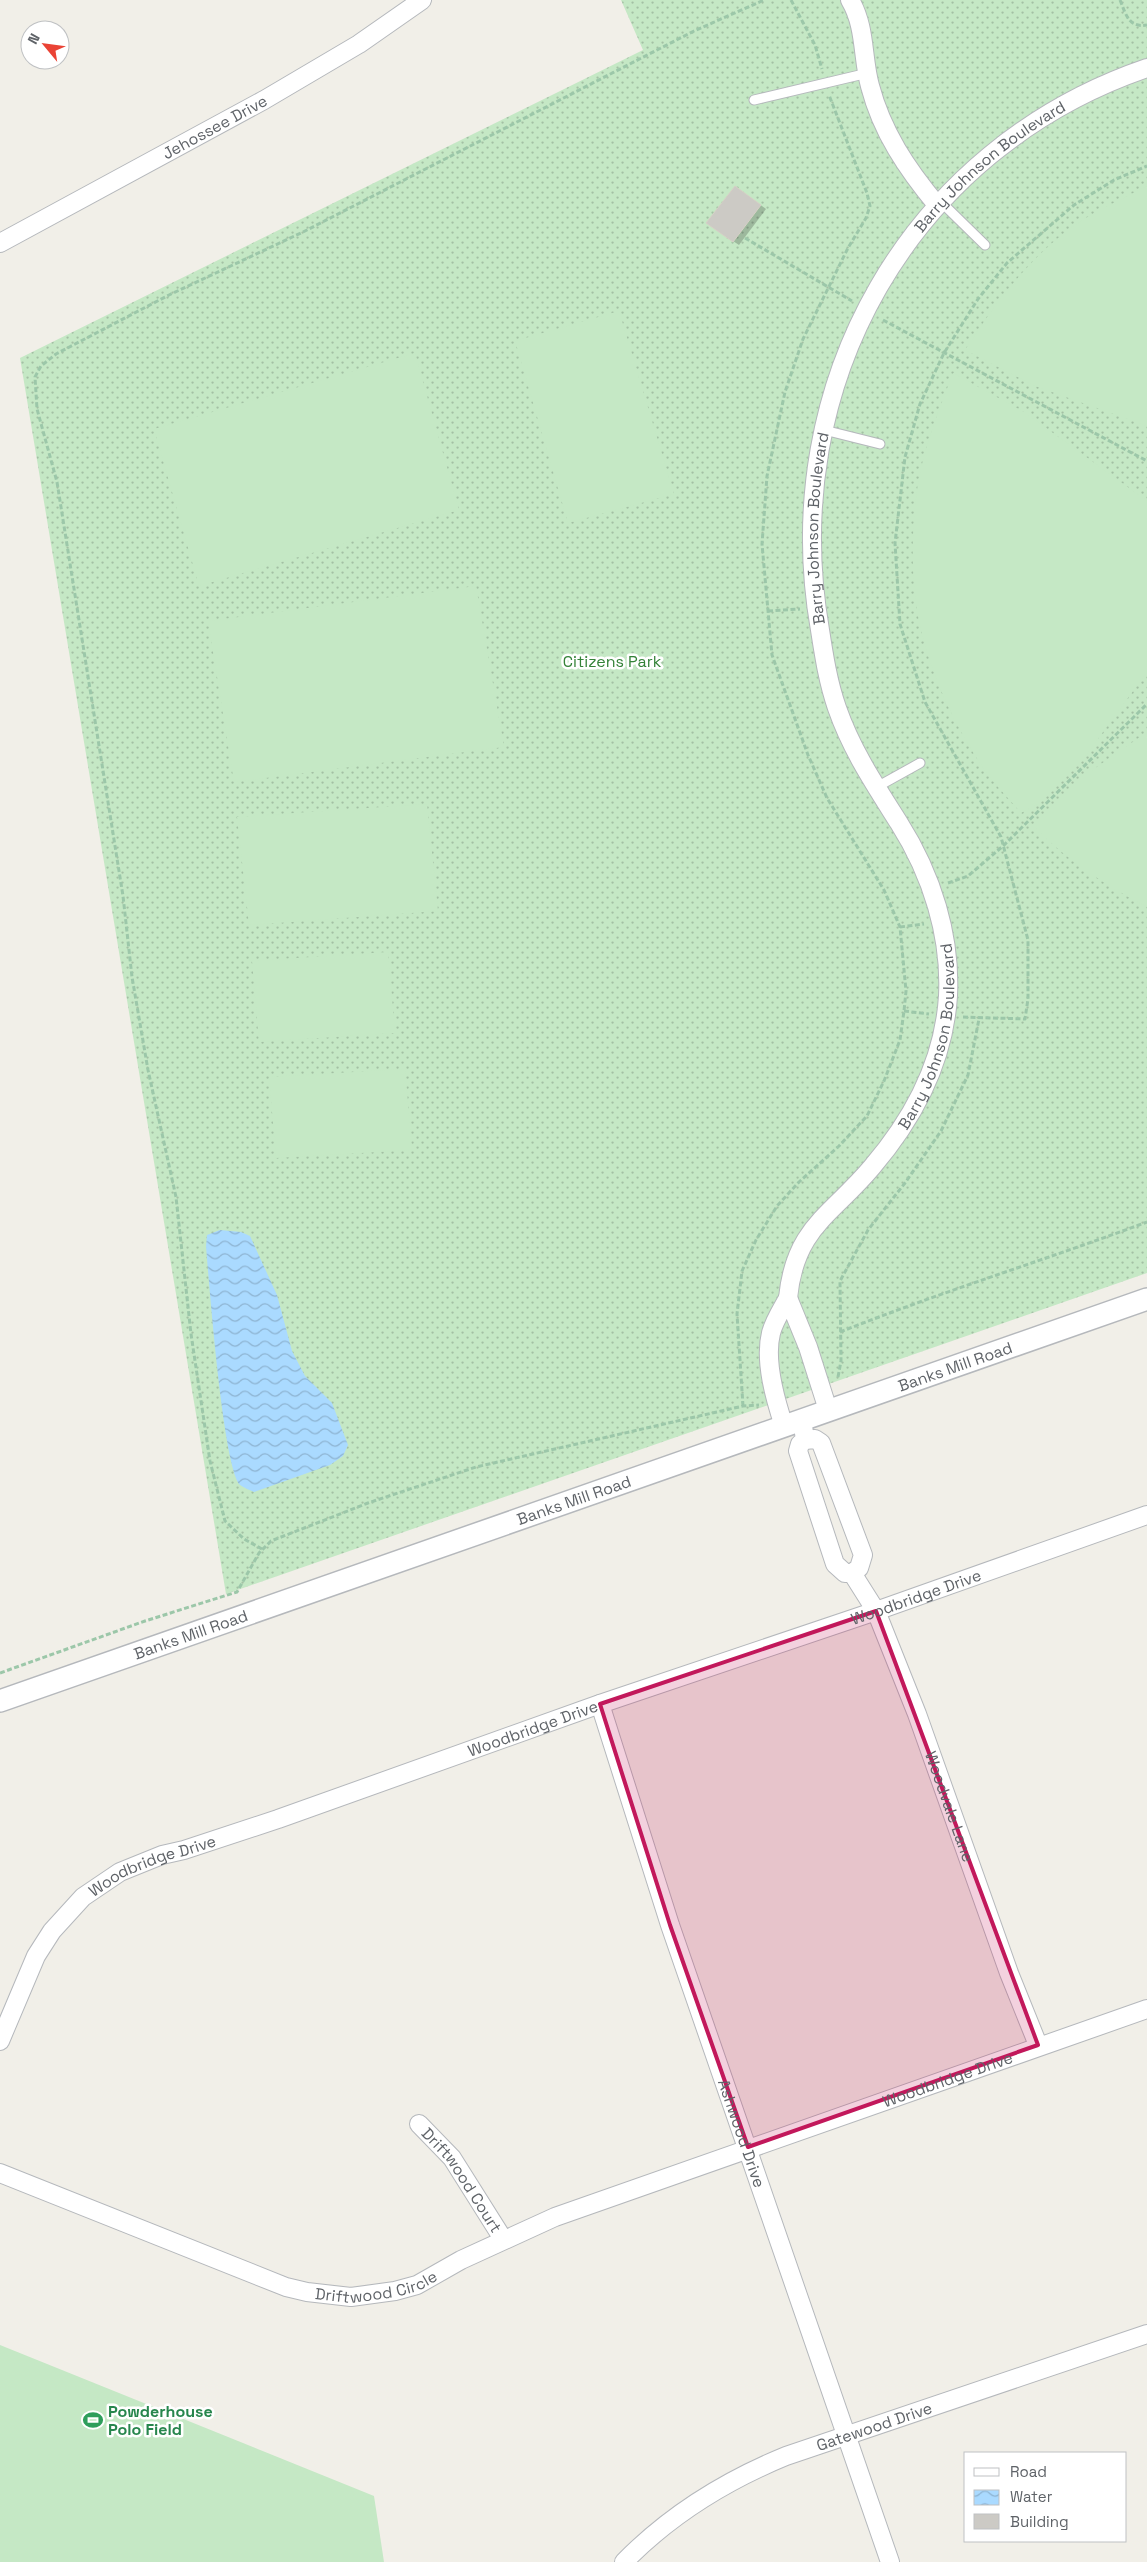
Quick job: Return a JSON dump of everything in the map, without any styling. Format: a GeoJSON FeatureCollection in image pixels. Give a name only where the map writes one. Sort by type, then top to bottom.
{"type":"FeatureCollection","features":[{"type":"Feature","properties":{"kind":"street","name":"Jehossee Drive"},"geometry":{"type":"LineString","coordinates":[[0,243],[264,100],[359,44],[422,0]]}},
{"type":"Feature","properties":{"kind":"street"},"geometry":{"type":"LineString","coordinates":[[850,0],[857,12],[868,73],[878,109],[898,156],[939,204]]}},
{"type":"Feature","properties":{"kind":"street","name":"Barry Johnson Boulevard"},"geometry":{"type":"LineString","coordinates":[[793,1422],[776,1402],[771,1382],[770,1340],[771,1331],[788,1298],[790,1276],[795,1259],[812,1227],[870,1169],[906,1121],[932,1070],[946,1016],[949,972],[946,948],[931,890],[900,824],[875,788],[862,765],[837,708],[828,678],[816,608],[811,537],[817,465],[838,376],[862,315],[895,258],[939,204],[983,162],[1041,120],[1104,85],[1147,68]]}},
{"type":"Feature","properties":{"kind":"street","name":"Barry Johnson Boulevard"},"geometry":{"type":"LineString","coordinates":[[788,1298],[808,1347],[825,1400]]}},
{"type":"Feature","properties":{"kind":"street","name":"Banks Mill Road"},"geometry":{"type":"LineString","coordinates":[[0,1701],[793,1422],[825,1400],[1147,1299]]}},
{"type":"Feature","properties":{"kind":"street","name":"Woodvale Lane"},"geometry":{"type":"LineString","coordinates":[[793,1422],[806,1440],[800,1444],[798,1451],[835,1564],[844,1573],[852,1572],[876,1611],[917,1714],[1009,1973],[1038,2045]]}},
{"type":"Feature","properties":{"kind":"street"},"geometry":{"type":"LineString","coordinates":[[806,1440],[815,1439],[821,1443],[863,1555],[859,1568],[852,1572]]}},
{"type":"Feature","properties":{"kind":"street","name":"Woodbridge Drive"},"geometry":{"type":"LineString","coordinates":[[0,2040],[36,1956],[52,1930],[83,1897],[120,1872],[162,1855],[184,1850],[278,1819],[600,1704],[1147,1517]]}},
{"type":"Feature","properties":{"kind":"street","name":"Ashwood Drive"},"geometry":{"type":"LineString","coordinates":[[600,1704],[670,1925],[890,2562]]}},
{"type":"Feature","properties":{"kind":"street","name":"Woodbridge Drive"},"geometry":{"type":"LineString","coordinates":[[748,2148],[1038,2045],[1147,2009]]}},
{"type":"Feature","properties":{"kind":"street","name":"Driftwood Court"},"geometry":{"type":"LineString","coordinates":[[418,2124],[452,2158],[503,2240]]}},
{"type":"Feature","properties":{"kind":"street","name":"Driftwood Circle"},"geometry":{"type":"LineString","coordinates":[[0,2173],[286,2287],[329,2296],[373,2295],[417,2285],[503,2240],[555,2217],[748,2148]]}},
{"type":"Feature","properties":{"kind":"street","name":"Gatewood Drive"},"geometry":{"type":"LineString","coordinates":[[624,2562],[660,2529],[726,2484],[786,2456],[1147,2334]]}},
{"type":"Feature","properties":{"kind":"lane"},"geometry":{"type":"LineString","coordinates":[[754,100],[868,73]]}},
{"type":"Feature","properties":{"kind":"lane"},"geometry":{"type":"LineString","coordinates":[[939,204],[985,245]]}},
{"type":"Feature","properties":{"kind":"lane"},"geometry":{"type":"LineString","coordinates":[[824,430],[880,444]]}},
{"type":"Feature","properties":{"kind":"lane"},"geometry":{"type":"LineString","coordinates":[[875,788],[920,763]]}},
{"type":"Feature","properties":{"kind":"path"},"geometry":{"type":"LineString","coordinates":[[262,1549],[244,1539],[225,1521],[210,1461],[191,1334],[176,1197],[148,1070],[132,977],[124,896],[60,502],[37,409],[35,376],[41,366],[56,354],[160,300],[304,232],[694,31],[764,0]]}},
{"type":"Feature","properties":{"kind":"path"},"geometry":{"type":"LineString","coordinates":[[743,1406],[737,1314],[742,1271],[756,1240],[777,1206],[867,1116],[884,1081],[900,1040],[906,991],[900,927],[884,890],[827,798],[808,755],[772,654],[762,544],[767,476],[785,392],[803,339],[870,206],[867,192],[826,84],[815,45],[791,0]]}},
{"type":"Feature","properties":{"kind":"path"},"geometry":{"type":"LineString","coordinates":[[1120,0],[1127,18],[1133,24],[1137,26],[1147,25]]}},
{"type":"Feature","properties":{"kind":"path"},"geometry":{"type":"LineString","coordinates":[[904,1011],[979,1019],[1025,1019],[1028,999],[1028,940],[1001,837],[925,702],[900,624],[895,543],[905,457],[920,404],[944,353],[978,299],[1007,263],[1074,205],[1114,180],[1147,166]]}},
{"type":"Feature","properties":{"kind":"path"},"geometry":{"type":"LineString","coordinates":[[959,361],[1147,461]]}},
{"type":"Feature","properties":{"kind":"path"},"geometry":{"type":"LineString","coordinates":[[768,611],[816,608]]}},
{"type":"Feature","properties":{"kind":"path"},"geometry":{"type":"LineString","coordinates":[[931,890],[968,876],[1003,846],[1147,704]]}},
{"type":"Feature","properties":{"kind":"path"},"geometry":{"type":"LineString","coordinates":[[825,1400],[836,1387],[841,1361],[840,1281],[868,1230],[905,1183],[940,1131],[968,1074],[979,1019]]}},
{"type":"Feature","properties":{"kind":"path"},"geometry":{"type":"LineString","coordinates":[[840,1332],[938,1294],[1003,1275],[1147,1222]]}},
{"type":"Feature","properties":{"kind":"path"},"geometry":{"type":"LineString","coordinates":[[0,1674],[145,1621],[237,1592],[262,1549],[271,1541],[368,1503],[476,1467],[743,1406],[776,1402]]}},
{"type":"Feature","properties":{"kind":"highlighted area"},"geometry":{"type":"Polygon","coordinates":[[[876,1611],[1038,2045],[748,2147],[670,1925],[600,1704],[876,1611]]]}},
{"type":"Feature","properties":{"kind":"green space","name":"Citizens Park"},"geometry":{"type":"Polygon","coordinates":[[[621,0],[1147,0],[1147,1273],[226,1594],[20,358],[643,50],[621,0]]]}},
{"type":"Feature","properties":{"kind":"green space"},"geometry":{"type":"Polygon","coordinates":[[[1147,186],[1147,426],[1035,386],[965,350],[1005,293],[1035,259],[1070,229],[1089,216],[1147,186]]]}},
{"type":"Feature","properties":{"kind":"green space"},"geometry":{"type":"Polygon","coordinates":[[[619,311],[674,494],[568,523],[515,341],[619,311]]]}},
{"type":"Feature","properties":{"kind":"green space"},"geometry":{"type":"Polygon","coordinates":[[[415,353],[459,510],[199,586],[154,429],[415,353]]]}},
{"type":"Feature","properties":{"kind":"green space"},"geometry":{"type":"Polygon","coordinates":[[[953,373],[1024,412],[1147,501],[1147,672],[1081,762],[1041,802],[1021,813],[989,776],[956,723],[938,684],[925,645],[914,590],[913,532],[919,478],[929,437],[953,373]]]}},
{"type":"Feature","properties":{"kind":"green space"},"geometry":{"type":"Polygon","coordinates":[[[476,586],[504,747],[234,782],[208,621],[476,586]]]}},
{"type":"Feature","properties":{"kind":"green space"},"geometry":{"type":"Polygon","coordinates":[[[1147,732],[1147,907],[1087,872],[1034,827],[1088,773],[1147,732]]]}},
{"type":"Feature","properties":{"kind":"green space"},"geometry":{"type":"Polygon","coordinates":[[[427,804],[438,911],[249,925],[237,817],[427,804]]]}},
{"type":"Feature","properties":{"kind":"green space"},"geometry":{"type":"Polygon","coordinates":[[[388,952],[395,1033],[259,1042],[252,961],[388,952]]]}},
{"type":"Feature","properties":{"kind":"green space"},"geometry":{"type":"Polygon","coordinates":[[[405,1069],[412,1150],[276,1158],[269,1077],[405,1069]]]}},
{"type":"Feature","properties":{"kind":"green space","name":"Powderhouse Polo Field"},"geometry":{"type":"Polygon","coordinates":[[[0,2345],[374,2496],[384,2562],[0,2562],[0,2345]]]}},
{"type":"Feature","properties":{"kind":"water"},"geometry":{"type":"Polygon","coordinates":[[[220,1230],[241,1232],[250,1236],[277,1295],[292,1351],[305,1376],[332,1403],[348,1445],[343,1456],[330,1465],[254,1492],[240,1485],[234,1471],[223,1411],[206,1246],[207,1235],[220,1230]]]}},
{"type":"Feature","properties":{"kind":"building"},"geometry":{"type":"Polygon","coordinates":[[[735,186],[761,205],[733,242],[706,223],[735,186]]]}},
{"type":"Feature","properties":{"kind":"place","name":"Powderhouse Polo Field"},"geometry":{"type":"Point","coordinates":[93,2420]}}]}
